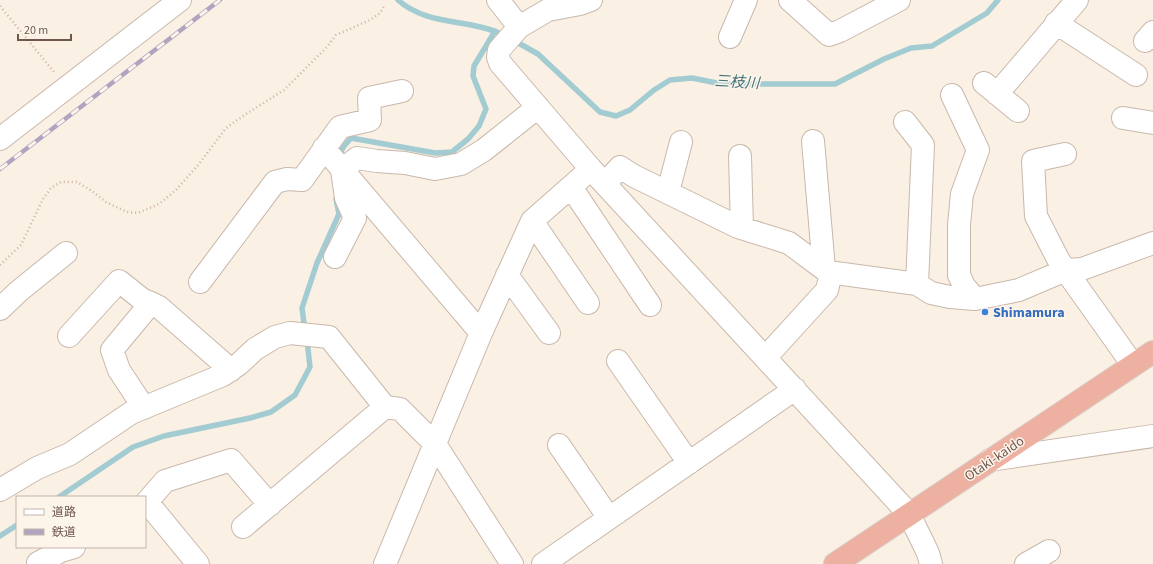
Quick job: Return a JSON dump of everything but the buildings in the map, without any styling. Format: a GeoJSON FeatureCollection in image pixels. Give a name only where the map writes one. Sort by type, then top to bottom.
{"type":"FeatureCollection","features":[{"type":"Feature","properties":{"kind":"highway","name":"Otaki-kaido"},"geometry":{"type":"LineString","coordinates":[[835,564],[1153,352]]}},
{"type":"Feature","properties":{"kind":"street"},"geometry":{"type":"LineString","coordinates":[[0,139],[180,0]]}},
{"type":"Feature","properties":{"kind":"street"},"geometry":{"type":"LineString","coordinates":[[498,0],[519,27]]}},
{"type":"Feature","properties":{"kind":"street"},"geometry":{"type":"LineString","coordinates":[[730,37],[746,0]]}},
{"type":"Feature","properties":{"kind":"street"},"geometry":{"type":"LineString","coordinates":[[790,0],[829,35],[840,32],[899,0]]}},
{"type":"Feature","properties":{"kind":"street"},"geometry":{"type":"LineString","coordinates":[[1018,111],[990,89],[1056,24],[1077,0]]}},
{"type":"Feature","properties":{"kind":"street"},"geometry":{"type":"LineString","coordinates":[[583,1],[548,10],[519,27],[499,50],[498,57],[500,63],[598,176],[909,514],[928,553],[931,564]]}},
{"type":"Feature","properties":{"kind":"street"},"geometry":{"type":"LineString","coordinates":[[1056,24],[1136,75]]}},
{"type":"Feature","properties":{"kind":"street"},"geometry":{"type":"LineString","coordinates":[[200,282],[275,182],[287,179],[302,180],[340,127],[370,120],[369,98],[402,91]]}},
{"type":"Feature","properties":{"kind":"street"},"geometry":{"type":"LineString","coordinates":[[952,95],[978,150],[962,194],[959,225],[959,275],[964,286],[975,299]]}},
{"type":"Feature","properties":{"kind":"street"},"geometry":{"type":"LineString","coordinates":[[342,170],[357,158],[405,163],[435,169],[461,164],[484,150],[538,107]]}},
{"type":"Feature","properties":{"kind":"street"},"geometry":{"type":"LineString","coordinates":[[1123,118],[1153,124]]}},
{"type":"Feature","properties":{"kind":"street"},"geometry":{"type":"LineString","coordinates":[[905,122],[922,145],[916,284]]}},
{"type":"Feature","properties":{"kind":"street"},"geometry":{"type":"LineString","coordinates":[[766,357],[827,290],[827,271],[813,141]]}},
{"type":"Feature","properties":{"kind":"street"},"geometry":{"type":"LineString","coordinates":[[668,192],[681,142]]}},
{"type":"Feature","properties":{"kind":"street"},"geometry":{"type":"LineString","coordinates":[[324,148],[481,333]]}},
{"type":"Feature","properties":{"kind":"street"},"geometry":{"type":"LineString","coordinates":[[1064,154],[1033,161],[1036,216],[1059,261],[1133,365]]}},
{"type":"Feature","properties":{"kind":"street"},"geometry":{"type":"LineString","coordinates":[[740,156],[742,228]]}},
{"type":"Feature","properties":{"kind":"street"},"geometry":{"type":"LineString","coordinates":[[385,564],[481,333],[532,221],[571,187],[620,167],[634,176],[742,228],[789,243],[827,271],[916,284],[931,293],[950,297],[975,299],[1019,290],[1066,270],[1082,269],[1153,243]]}},
{"type":"Feature","properties":{"kind":"street"},"geometry":{"type":"LineString","coordinates":[[335,257],[355,218],[346,198],[342,170]]}},
{"type":"Feature","properties":{"kind":"street"},"geometry":{"type":"LineString","coordinates":[[571,187],[650,305]]}},
{"type":"Feature","properties":{"kind":"street"},"geometry":{"type":"LineString","coordinates":[[532,221],[588,303]]}},
{"type":"Feature","properties":{"kind":"street"},"geometry":{"type":"LineString","coordinates":[[0,309],[19,291],[66,252]]}},
{"type":"Feature","properties":{"kind":"street"},"geometry":{"type":"LineString","coordinates":[[507,275],[549,333]]}},
{"type":"Feature","properties":{"kind":"street"},"geometry":{"type":"LineString","coordinates":[[69,336],[119,281],[143,300],[159,307],[230,370]]}},
{"type":"Feature","properties":{"kind":"street"},"geometry":{"type":"LineString","coordinates":[[144,408],[119,370],[112,350],[151,303]]}},
{"type":"Feature","properties":{"kind":"street"},"geometry":{"type":"LineString","coordinates":[[0,490],[37,468],[70,454],[131,413],[223,375],[239,364],[255,349],[275,337],[290,333],[329,337],[385,408]]}},
{"type":"Feature","properties":{"kind":"street"},"geometry":{"type":"LineString","coordinates":[[618,361],[689,462]]}},
{"type":"Feature","properties":{"kind":"street"},"geometry":{"type":"LineString","coordinates":[[543,564],[795,389]]}},
{"type":"Feature","properties":{"kind":"street"},"geometry":{"type":"LineString","coordinates":[[243,527],[385,408],[400,409],[435,444],[512,564]]}},
{"type":"Feature","properties":{"kind":"street"},"geometry":{"type":"LineString","coordinates":[[990,460],[1153,436]]}},
{"type":"Feature","properties":{"kind":"street"},"geometry":{"type":"LineString","coordinates":[[559,445],[608,518]]}},
{"type":"Feature","properties":{"kind":"street"},"geometry":{"type":"LineString","coordinates":[[198,564],[146,503],[165,481],[231,460],[270,505]]}},
{"type":"Feature","properties":{"kind":"street"},"geometry":{"type":"LineString","coordinates":[[39,564],[38,563],[61,551],[71,548]]}},
{"type":"Feature","properties":{"kind":"street"},"geometry":{"type":"LineString","coordinates":[[1026,564],[1049,551]]}},
{"type":"Feature","properties":{"kind":"path"},"geometry":{"type":"LineString","coordinates":[[0,265],[21,245],[42,199],[51,188],[61,182],[77,182],[106,202],[126,212],[138,214],[159,204],[181,185],[226,128],[284,90],[327,47],[336,34],[370,20],[380,13],[385,5]]}},
{"type":"Feature","properties":{"kind":"path"},"geometry":{"type":"LineString","coordinates":[[0,6],[67,87]]}},
{"type":"Feature","properties":{"kind":"waterway"},"geometry":{"type":"LineString","coordinates":[[398,0],[410,9],[436,19],[492,30],[505,36]]}},
{"type":"Feature","properties":{"kind":"waterway","name":"三枝川"},"geometry":{"type":"LineString","coordinates":[[513,40],[538,54],[600,112],[616,116],[630,110],[654,90],[670,80],[692,78],[722,84],[835,84],[884,59],[911,48],[932,46],[987,13],[998,0]]}},
{"type":"Feature","properties":{"kind":"waterway"},"geometry":{"type":"LineString","coordinates":[[338,157],[344,146],[351,138],[435,153],[452,152],[468,139],[479,126],[486,109],[473,76],[474,66],[495,31]]}},
{"type":"Feature","properties":{"kind":"waterway"},"geometry":{"type":"LineString","coordinates":[[305,331],[302,308],[317,263],[339,214],[336,199]]}},
{"type":"Feature","properties":{"kind":"waterway"},"geometry":{"type":"LineString","coordinates":[[60,496],[133,447],[164,436],[250,418],[271,412],[295,395],[310,367],[307,340]]}},
{"type":"Feature","properties":{"kind":"waterway"},"geometry":{"type":"LineString","coordinates":[[0,536],[16,526]]}},
{"type":"Feature","properties":{"kind":"railway"},"geometry":{"type":"LineString","coordinates":[[0,169],[220,0]]}},
{"type":"Feature","properties":{"kind":"place","name":"Shimamura"},"geometry":{"type":"Point","coordinates":[985,312]}}]}
